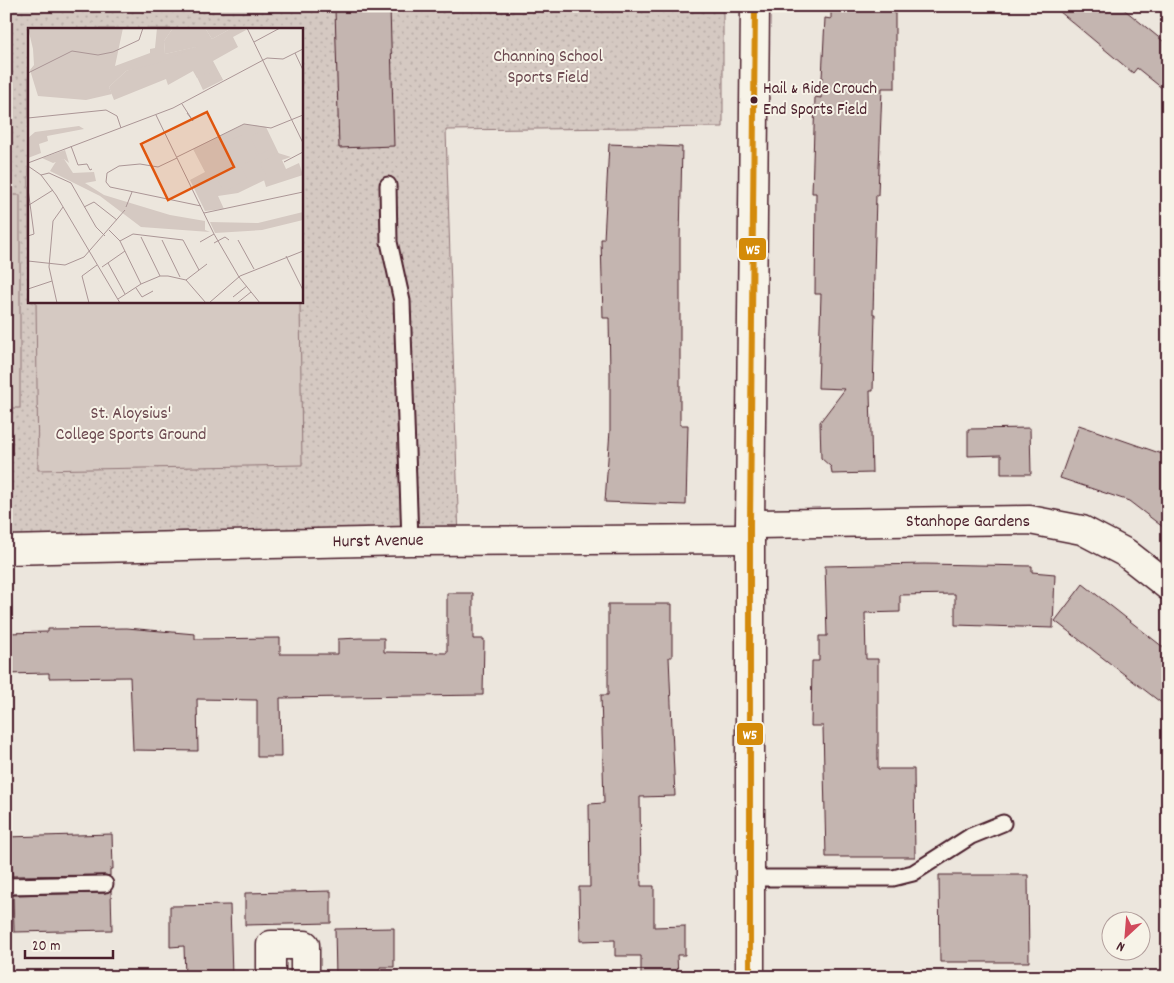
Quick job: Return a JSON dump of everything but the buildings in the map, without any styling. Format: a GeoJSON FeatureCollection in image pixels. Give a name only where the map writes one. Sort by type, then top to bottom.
{"type":"FeatureCollection","features":[{"type":"Feature","properties":{"kind":"street"},"geometry":{"type":"LineString","coordinates":[[750,977],[750,532],[755,6]]}},
{"type":"Feature","properties":{"kind":"street","name":"Stanhope Gardens"},"geometry":{"type":"LineString","coordinates":[[750,532],[1030,520],[1082,530],[1126,553],[1168,586]]}},
{"type":"Feature","properties":{"kind":"street","name":"Hurst Avenue"},"geometry":{"type":"LineString","coordinates":[[6,550],[750,532]]}},
{"type":"Feature","properties":{"kind":"street"},"geometry":{"type":"LineString","coordinates":[[272,977],[271,945],[305,945],[306,977]]}},
{"type":"Feature","properties":{"kind":"lane"},"geometry":{"type":"LineString","coordinates":[[388,185],[389,242],[402,301],[410,541]]}},
{"type":"Feature","properties":{"kind":"lane"},"geometry":{"type":"LineString","coordinates":[[750,878],[893,878],[913,873],[971,836],[1003,822]]}},
{"type":"Feature","properties":{"kind":"lane"},"geometry":{"type":"LineString","coordinates":[[6,886],[105,884]]}},
{"type":"Feature","properties":{"kind":"green space","name":"St. Aloysius' College Sports Ground"},"geometry":{"type":"Polygon","coordinates":[[[6,6],[723,6],[723,127],[446,130],[459,541],[6,550],[6,6]]]}},
{"type":"Feature","properties":{"kind":"green space"},"geometry":{"type":"Polygon","coordinates":[[[6,195],[20,195],[20,408],[6,408],[6,195]]]}},
{"type":"Feature","properties":{"kind":"green space"},"geometry":{"type":"Polygon","coordinates":[[[36,302],[300,302],[302,465],[38,470],[36,302]]]}},
{"type":"Feature","properties":{"kind":"transit line","name":"W5"},"geometry":{"type":"LineString","coordinates":[[750,977],[750,524],[755,6]]}},
{"type":"Feature","properties":{"kind":"place","name":"Hail & Ride Crouch End Sports Field"},"geometry":{"type":"Point","coordinates":[754,100]}},
{"type":"Feature","properties":{"kind":"park label","name":"Channing School Sports Field"},"geometry":{"type":"Point","coordinates":[548,67]}}]}
